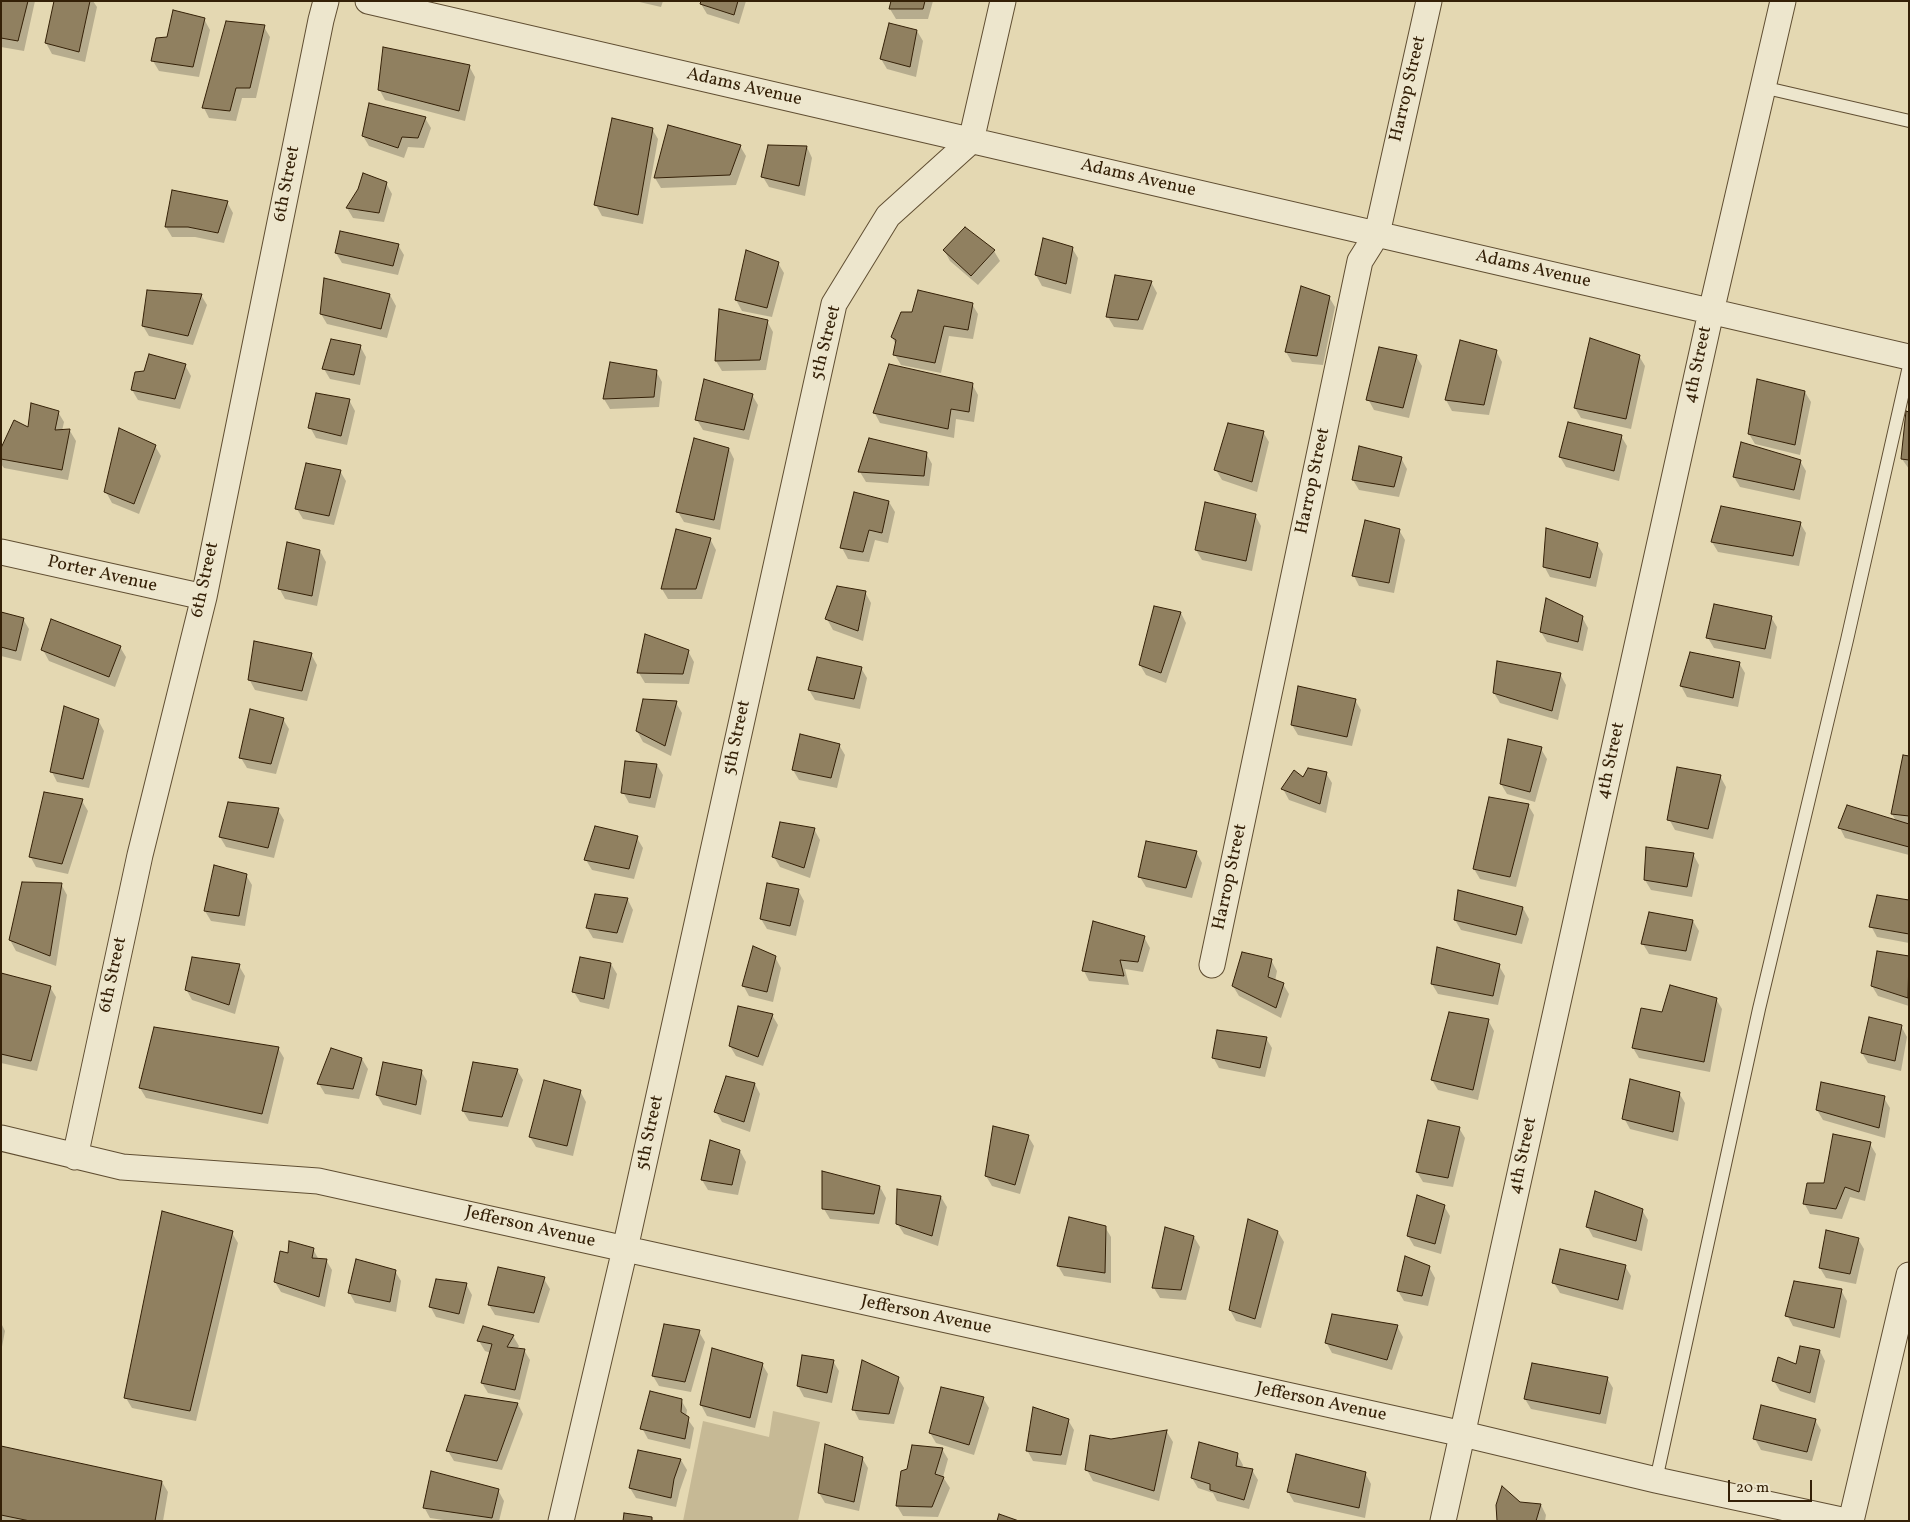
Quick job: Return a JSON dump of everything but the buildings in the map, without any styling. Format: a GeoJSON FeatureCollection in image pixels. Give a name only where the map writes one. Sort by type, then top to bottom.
{"type":"FeatureCollection","features":[{"type":"Feature","properties":{"kind":"street","name":"6th Street"},"geometry":{"type":"LineString","coordinates":[[75,1157],[140,854],[204,597],[326,1]]}},
{"type":"Feature","properties":{"kind":"street","name":"Adams Avenue"},"geometry":{"type":"LineString","coordinates":[[368,1],[1909,357]]}},
{"type":"Feature","properties":{"kind":"street"},"geometry":{"type":"LineString","coordinates":[[971,141],[1003,1]]}},
{"type":"Feature","properties":{"kind":"street","name":"Harrop Street"},"geometry":{"type":"LineString","coordinates":[[1212,965],[1360,262],[1377,234],[1429,1]]}},
{"type":"Feature","properties":{"kind":"street","name":"4th Street"},"geometry":{"type":"LineString","coordinates":[[1444,1521],[1711,312],[1783,1]]}},
{"type":"Feature","properties":{"kind":"street","name":"5th Street"},"geometry":{"type":"LineString","coordinates":[[561,1521],[626,1249],[834,304],[888,216],[971,141]]}},
{"type":"Feature","properties":{"kind":"street","name":"Porter Avenue"},"geometry":{"type":"LineString","coordinates":[[1,552],[204,597]]}},
{"type":"Feature","properties":{"kind":"street","name":"Jefferson Avenue"},"geometry":{"type":"LineString","coordinates":[[1,1138],[122,1167],[318,1181],[1463,1434],[1656,1480],[1846,1521]]}},
{"type":"Feature","properties":{"kind":"street"},"geometry":{"type":"LineString","coordinates":[[1851,1521],[1909,1275]]}},
{"type":"Feature","properties":{"kind":"lane"},"geometry":{"type":"LineString","coordinates":[[1762,87],[1909,121]]}},
{"type":"Feature","properties":{"kind":"lane"},"geometry":{"type":"LineString","coordinates":[[1656,1480],[1760,1009],[1845,650],[1909,366]]}},
{"type":"Feature","properties":{"kind":"shaded area"},"geometry":{"type":"Polygon","coordinates":[[[773,1411],[820,1422],[798,1521],[683,1521],[703,1421],[769,1437],[773,1411]]]}}]}
